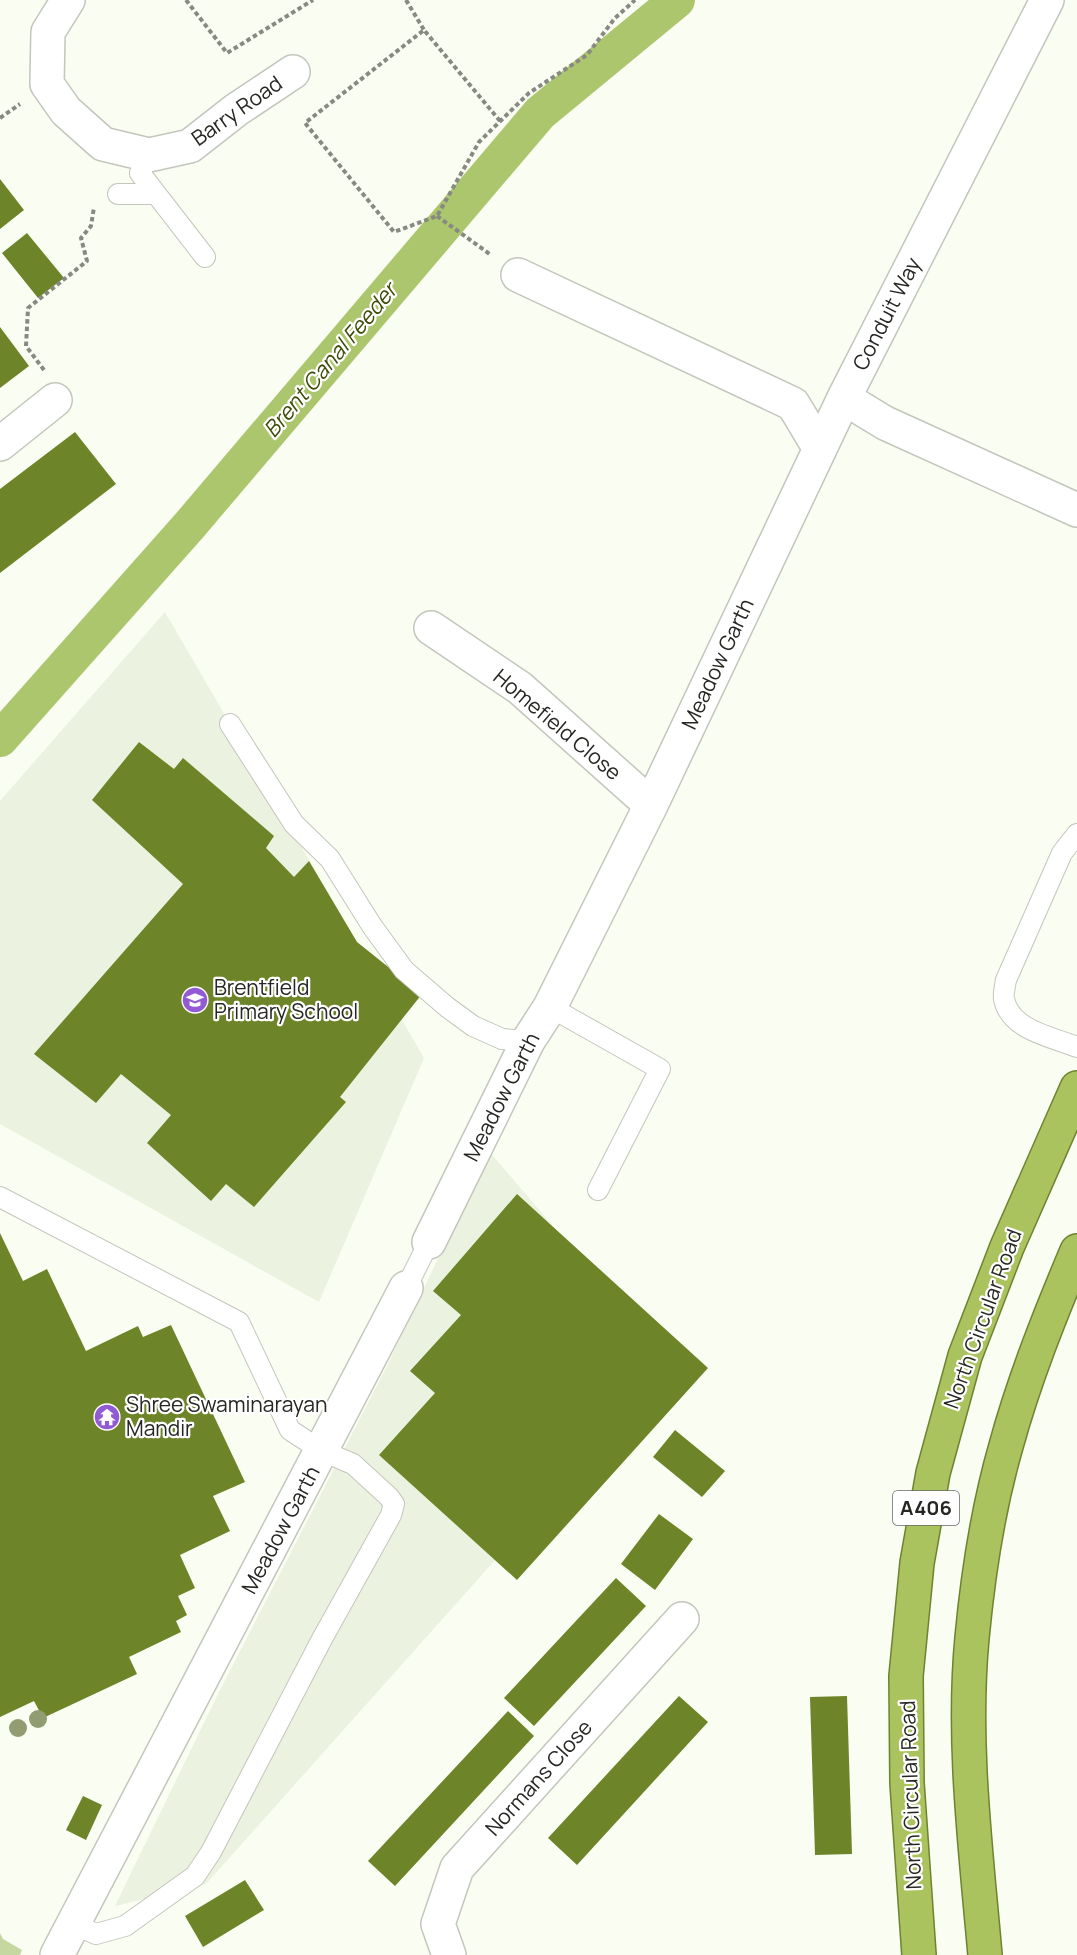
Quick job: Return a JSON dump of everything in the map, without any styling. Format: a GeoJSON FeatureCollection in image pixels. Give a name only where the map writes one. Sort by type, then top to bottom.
{"type":"FeatureCollection","features":[{"type":"Feature","properties":{"kind":"highway","name":"North Circular Road"},"geometry":{"type":"LineString","coordinates":[[919,1955],[907,1783],[906,1676],[917,1563],[933,1473],[965,1356],[1007,1247],[1077,1088]]}},
{"type":"Feature","properties":{"kind":"highway","name":"A406"},"geometry":{"type":"LineString","coordinates":[[985,1955],[972,1809],[969,1735],[974,1628],[986,1533],[1005,1448],[1034,1357],[1077,1251]]}},
{"type":"Feature","properties":{"kind":"street","name":"Barry Road"},"geometry":{"type":"LineString","coordinates":[[68,0],[48,32],[47,84],[66,111],[103,144],[149,155],[190,146],[236,110],[293,72]]}},
{"type":"Feature","properties":{"kind":"street","name":"Conduit Way"},"geometry":{"type":"LineString","coordinates":[[844,398],[1047,0]]}},
{"type":"Feature","properties":{"kind":"street"},"geometry":{"type":"LineString","coordinates":[[518,275],[793,404],[820,448]]}},
{"type":"Feature","properties":{"kind":"street"},"geometry":{"type":"LineString","coordinates":[[0,444],[52,390]]}},
{"type":"Feature","properties":{"kind":"street","name":"Meadow Garth"},"geometry":{"type":"LineString","coordinates":[[429,1242],[528,1041],[550,1007],[651,805],[844,398]]}},
{"type":"Feature","properties":{"kind":"street"},"geometry":{"type":"LineString","coordinates":[[844,398],[885,423],[1077,510]]}},
{"type":"Feature","properties":{"kind":"street","name":"Homefield Close"},"geometry":{"type":"LineString","coordinates":[[431,628],[520,688],[651,805]]}},
{"type":"Feature","properties":{"kind":"street","name":"Meadow Garth"},"geometry":{"type":"LineString","coordinates":[[57,1955],[406,1288]]}},
{"type":"Feature","properties":{"kind":"street","name":"Normans Close"},"geometry":{"type":"LineString","coordinates":[[449,1955],[438,1924],[458,1868],[682,1619]]}},
{"type":"Feature","properties":{"kind":"lane"},"geometry":{"type":"LineString","coordinates":[[149,155],[140,174],[205,257]]}},
{"type":"Feature","properties":{"kind":"lane"},"geometry":{"type":"LineString","coordinates":[[118,194],[156,194]]}},
{"type":"Feature","properties":{"kind":"lane"},"geometry":{"type":"LineString","coordinates":[[230,724],[294,824],[330,859],[404,970],[461,1019],[473,1026],[502,1039],[528,1041]]}},
{"type":"Feature","properties":{"kind":"lane"},"geometry":{"type":"LineString","coordinates":[[1077,834],[1062,853],[1006,980],[1003,998],[1011,1017],[1027,1028],[1077,1047]]}},
{"type":"Feature","properties":{"kind":"lane","name":"Meadow Garth"},"geometry":{"type":"LineString","coordinates":[[550,1007],[660,1069],[598,1190]]}},
{"type":"Feature","properties":{"kind":"lane"},"geometry":{"type":"LineString","coordinates":[[0,1197],[239,1322],[290,1430],[322,1451],[353,1464],[394,1504],[391,1515],[322,1639],[211,1852],[195,1876],[125,1926],[96,1935],[73,1924]]}},
{"type":"Feature","properties":{"kind":"lane","name":"Meadow Garth"},"geometry":{"type":"LineString","coordinates":[[406,1288],[429,1242]]}},
{"type":"Feature","properties":{"kind":"path"},"geometry":{"type":"LineString","coordinates":[[186,0],[227,53],[313,0]]}},
{"type":"Feature","properties":{"kind":"path"},"geometry":{"type":"LineString","coordinates":[[406,0],[424,30],[500,121]]}},
{"type":"Feature","properties":{"kind":"path"},"geometry":{"type":"LineString","coordinates":[[424,30],[305,123],[394,232],[437,216],[479,142],[529,93],[587,55],[615,18],[634,0]]}},
{"type":"Feature","properties":{"kind":"path"},"geometry":{"type":"LineString","coordinates":[[52,390],[26,346],[28,308],[87,261],[81,238],[91,226],[95,202]]}},
{"type":"Feature","properties":{"kind":"path"},"geometry":{"type":"LineString","coordinates":[[437,216],[465,236]]}},
{"type":"Feature","properties":{"kind":"shaded area","name":"Brentfield Primary School"},"geometry":{"type":"Polygon","coordinates":[[[165,612],[424,1058],[319,1302],[0,1124],[0,801],[165,612]]]}},
{"type":"Feature","properties":{"kind":"shaded area"},"geometry":{"type":"Polygon","coordinates":[[[489,1151],[670,1364],[206,1884],[115,1906],[219,1692],[386,1368],[489,1151]]]}},
{"type":"Feature","properties":{"kind":"green space"},"geometry":{"type":"Polygon","coordinates":[[[0,1933],[3,1939],[22,1950],[20,1955],[0,1955],[0,1933]]]}},
{"type":"Feature","properties":{"kind":"building"},"geometry":{"type":"Polygon","coordinates":[[[0,179],[24,210],[0,229],[0,179]]]}},
{"type":"Feature","properties":{"kind":"building"},"geometry":{"type":"Polygon","coordinates":[[[27,233],[64,278],[38,298],[2,253],[27,233]]]}},
{"type":"Feature","properties":{"kind":"building"},"geometry":{"type":"Polygon","coordinates":[[[0,327],[29,366],[0,388],[0,327]]]}},
{"type":"Feature","properties":{"kind":"building"},"geometry":{"type":"Polygon","coordinates":[[[75,432],[116,484],[0,573],[0,489],[75,432]]]}},
{"type":"Feature","properties":{"kind":"building"},"geometry":{"type":"Polygon","coordinates":[[[139,742],[174,769],[183,758],[274,836],[266,848],[294,877],[309,861],[357,942],[422,994],[340,1097],[346,1102],[254,1207],[226,1184],[211,1201],[147,1143],[171,1115],[121,1074],[96,1103],[34,1054],[183,884],[92,800],[139,742]]]}},
{"type":"Feature","properties":{"kind":"building"},"geometry":{"type":"Polygon","coordinates":[[[517,1194],[708,1368],[517,1580],[379,1455],[435,1393],[410,1371],[461,1315],[433,1291],[517,1194]]]}},
{"type":"Feature","properties":{"kind":"building","name":"Shree Swaminarayan Mandir"},"geometry":{"type":"Polygon","coordinates":[[[0,1233],[23,1281],[47,1269],[86,1351],[138,1326],[143,1337],[171,1325],[245,1482],[213,1496],[230,1531],[180,1555],[195,1588],[178,1596],[187,1615],[176,1621],[181,1632],[129,1657],[137,1674],[43,1718],[34,1701],[0,1717],[0,1233]]]}},
{"type":"Feature","properties":{"kind":"building"},"geometry":{"type":"Polygon","coordinates":[[[675,1430],[725,1471],[702,1497],[653,1457],[675,1430]]]}},
{"type":"Feature","properties":{"kind":"building"},"geometry":{"type":"Polygon","coordinates":[[[659,1514],[693,1539],[655,1590],[621,1564],[659,1514]]]}},
{"type":"Feature","properties":{"kind":"building"},"geometry":{"type":"Polygon","coordinates":[[[616,1578],[646,1606],[534,1726],[504,1698],[616,1578]]]}},
{"type":"Feature","properties":{"kind":"building"},"geometry":{"type":"Polygon","coordinates":[[[679,1696],[708,1722],[577,1865],[548,1838],[679,1696]]]}},
{"type":"Feature","properties":{"kind":"building"},"geometry":{"type":"Polygon","coordinates":[[[847,1696],[852,1854],[815,1855],[810,1697],[847,1696]]]}},
{"type":"Feature","properties":{"kind":"building"},"geometry":{"type":"Polygon","coordinates":[[[508,1711],[534,1736],[395,1886],[368,1861],[508,1711]]]}},
{"type":"Feature","properties":{"kind":"building"},"geometry":{"type":"Polygon","coordinates":[[[83,1796],[102,1805],[86,1840],[66,1830],[83,1796]]]}},
{"type":"Feature","properties":{"kind":"building"},"geometry":{"type":"Polygon","coordinates":[[[245,1880],[264,1910],[203,1947],[185,1916],[245,1880]]]}},
{"type":"Feature","properties":{"kind":"waterway","name":"Brent Canal Feeder"},"geometry":{"type":"LineString","coordinates":[[0,739],[189,526],[540,113],[677,0]]}},
{"type":"Feature","properties":{"kind":"place","name":"Brentfield Primary School"},"geometry":{"type":"Point","coordinates":[195,1000]}},
{"type":"Feature","properties":{"kind":"place","name":"Shree Swaminarayan Mandir"},"geometry":{"type":"Point","coordinates":[107,1417]}}]}
